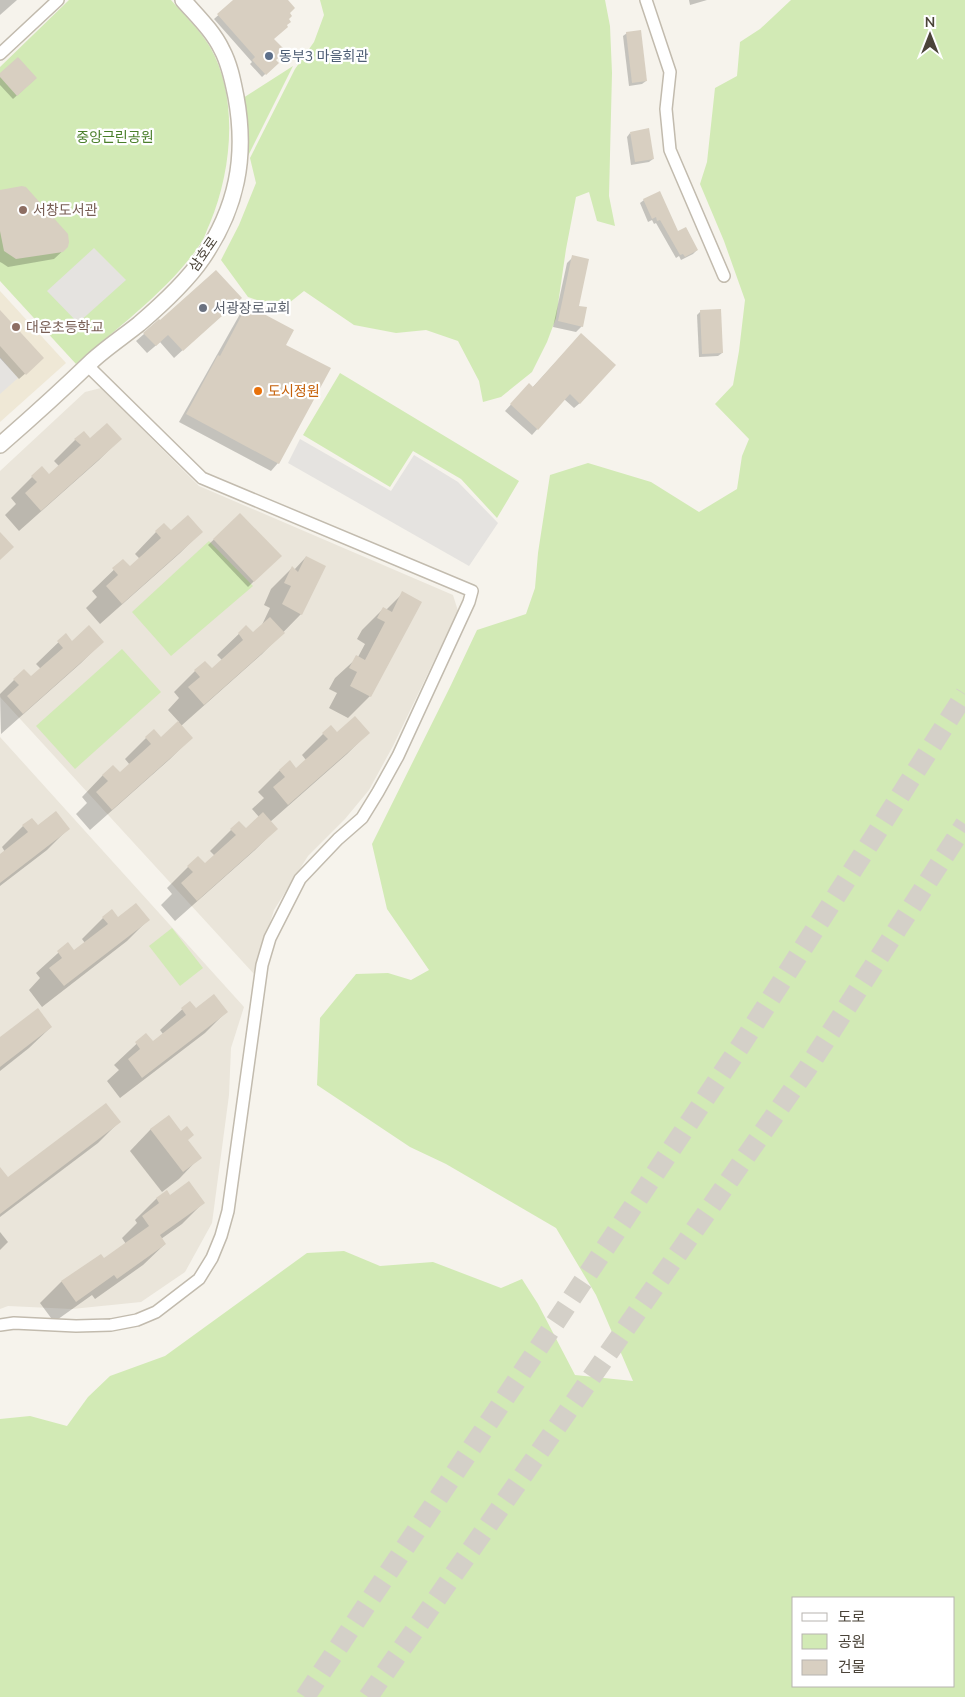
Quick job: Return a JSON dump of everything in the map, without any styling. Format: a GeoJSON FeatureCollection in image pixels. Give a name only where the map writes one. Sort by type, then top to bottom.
{"type":"FeatureCollection","features":[{"type":"Feature","properties":{"kind":"street","name":"삼호로"},"geometry":{"type":"LineString","coordinates":[[0,446],[177,288],[202,259],[223,224],[237,184],[241,143],[240,120],[231,74],[222,50],[208,29],[183,0]]}},
{"type":"Feature","properties":{"kind":"street"},"geometry":{"type":"LineString","coordinates":[[646,0],[670,72],[666,109],[670,150],[724,276]]}},
{"type":"Feature","properties":{"kind":"street"},"geometry":{"type":"LineString","coordinates":[[0,54],[55,1]]}},
{"type":"Feature","properties":{"kind":"street"},"geometry":{"type":"LineString","coordinates":[[0,1325],[14,1323],[76,1326],[111,1325],[137,1320],[156,1312],[199,1279],[212,1258],[228,1211],[262,965],[270,938],[300,879],[338,839],[362,818],[378,792],[402,747],[469,602],[472,591],[202,478],[88,366]]}},
{"type":"Feature","properties":{"kind":"shaded area"},"geometry":{"type":"Polygon","coordinates":[[[94,248],[126,280],[78,323],[47,291],[94,248]]]}},
{"type":"Feature","properties":{"kind":"shaded area","name":"대운초등학교"},"geometry":{"type":"Polygon","coordinates":[[[0,291],[66,363],[0,422],[0,291]]]}},
{"type":"Feature","properties":{"kind":"shaded area"},"geometry":{"type":"Polygon","coordinates":[[[0,357],[18,378],[0,394],[0,357]]]}},
{"type":"Feature","properties":{"kind":"shaded area"},"geometry":{"type":"Polygon","coordinates":[[[101,388],[199,486],[453,595],[458,611],[393,746],[369,790],[345,819],[308,856],[274,910],[254,974],[0,697],[0,471],[85,392],[101,388]]]}},
{"type":"Feature","properties":{"kind":"shaded area"},"geometry":{"type":"Polygon","coordinates":[[[300,439],[391,491],[414,455],[458,482],[498,523],[469,566],[288,463],[300,439]]]}},
{"type":"Feature","properties":{"kind":"shaded area"},"geometry":{"type":"Polygon","coordinates":[[[0,737],[244,1007],[231,1048],[229,1095],[212,1223],[185,1272],[141,1302],[72,1309],[8,1306],[0,1309],[0,737]]]}},
{"type":"Feature","properties":{"kind":"green space","name":"중앙근린공원"},"geometry":{"type":"Polygon","coordinates":[[[69,0],[171,0],[210,47],[219,67],[229,111],[227,157],[223,180],[218,202],[201,243],[189,260],[159,292],[76,364],[0,281],[0,67],[69,0]]]}},
{"type":"Feature","properties":{"kind":"green space"},"geometry":{"type":"Polygon","coordinates":[[[320,0],[605,0],[610,26],[612,73],[609,196],[615,226],[597,221],[589,192],[576,197],[556,318],[547,342],[532,372],[501,397],[483,402],[479,381],[458,341],[426,330],[396,333],[354,325],[304,291],[289,303],[266,303],[248,297],[221,260],[239,225],[256,183],[250,158],[295,69],[314,42],[324,15],[320,0]]]}},
{"type":"Feature","properties":{"kind":"green space"},"geometry":{"type":"Polygon","coordinates":[[[791,0],[965,0],[965,1697],[0,1697],[0,1419],[30,1416],[67,1426],[88,1397],[110,1376],[165,1356],[307,1253],[344,1251],[380,1266],[433,1262],[501,1288],[522,1279],[538,1304],[575,1375],[633,1381],[596,1295],[556,1228],[446,1164],[410,1147],[317,1085],[320,1018],[356,974],[388,973],[411,980],[429,970],[387,909],[372,844],[477,630],[526,614],[535,588],[538,553],[550,475],[588,463],[651,482],[699,512],[737,489],[742,456],[749,439],[715,404],[733,385],[745,300],[724,241],[700,184],[707,162],[715,88],[737,76],[740,42],[760,29],[791,0]]]}},
{"type":"Feature","properties":{"kind":"green space"},"geometry":{"type":"Polygon","coordinates":[[[293,66],[248,156],[246,115],[243,98],[293,66]]]}},
{"type":"Feature","properties":{"kind":"green space"},"geometry":{"type":"Polygon","coordinates":[[[340,373],[519,481],[497,518],[461,479],[413,451],[390,487],[303,435],[340,373]]]}},
{"type":"Feature","properties":{"kind":"green space"},"geometry":{"type":"Polygon","coordinates":[[[209,541],[253,586],[171,656],[132,612],[209,541]]]}},
{"type":"Feature","properties":{"kind":"green space"},"geometry":{"type":"Polygon","coordinates":[[[122,649],[161,692],[75,769],[36,726],[122,649]]]}},
{"type":"Feature","properties":{"kind":"green space"},"geometry":{"type":"Polygon","coordinates":[[[172,928],[203,968],[180,986],[149,946],[172,928]]]}},
{"type":"Feature","properties":{"kind":"building"},"geometry":{"type":"Polygon","coordinates":[[[233,0],[288,0],[295,8],[290,13],[292,16],[289,19],[291,22],[287,25],[288,27],[274,39],[286,51],[276,60],[279,63],[266,75],[252,60],[255,57],[217,14],[233,0]]]}},
{"type":"Feature","properties":{"kind":"building"},"geometry":{"type":"Polygon","coordinates":[[[641,30],[647,81],[632,83],[626,32],[641,30]]]}},
{"type":"Feature","properties":{"kind":"building"},"geometry":{"type":"Polygon","coordinates":[[[18,57],[37,78],[17,96],[0,77],[0,73],[18,57]]]}},
{"type":"Feature","properties":{"kind":"building"},"geometry":{"type":"Polygon","coordinates":[[[649,128],[654,159],[635,162],[630,132],[649,128]]]}},
{"type":"Feature","properties":{"kind":"building","name":"서창도서관"},"geometry":{"type":"Polygon","coordinates":[[[26,187],[68,234],[68,247],[63,252],[16,259],[4,251],[0,231],[0,190],[26,187]]]}},
{"type":"Feature","properties":{"kind":"building"},"geometry":{"type":"Polygon","coordinates":[[[660,191],[678,231],[686,227],[698,250],[685,257],[683,254],[680,255],[660,220],[657,221],[656,217],[652,219],[643,199],[660,191]]]}},
{"type":"Feature","properties":{"kind":"building"},"geometry":{"type":"Polygon","coordinates":[[[572,255],[589,259],[579,306],[587,307],[583,327],[558,321],[572,255]]]}},
{"type":"Feature","properties":{"kind":"building","name":"서광장로교회"},"geometry":{"type":"Polygon","coordinates":[[[216,270],[242,298],[183,351],[168,335],[156,346],[143,333],[216,270]]]}},
{"type":"Feature","properties":{"kind":"building","name":"도시정원"},"geometry":{"type":"Polygon","coordinates":[[[247,305],[294,330],[286,345],[331,368],[279,464],[186,414],[247,305]]]}},
{"type":"Feature","properties":{"kind":"building"},"geometry":{"type":"Polygon","coordinates":[[[721,309],[723,353],[702,354],[700,310],[721,309]]]}},
{"type":"Feature","properties":{"kind":"building"},"geometry":{"type":"Polygon","coordinates":[[[0,310],[44,358],[26,375],[0,346],[0,310]]]}},
{"type":"Feature","properties":{"kind":"building"},"geometry":{"type":"Polygon","coordinates":[[[581,333],[616,365],[580,404],[570,394],[538,430],[510,404],[529,383],[533,387],[581,333]]]}},
{"type":"Feature","properties":{"kind":"building"},"geometry":{"type":"Polygon","coordinates":[[[107,423],[122,439],[41,511],[25,493],[37,482],[31,476],[42,466],[49,474],[81,445],[74,439],[84,431],[90,438],[107,423]]]}},
{"type":"Feature","properties":{"kind":"building"},"geometry":{"type":"Polygon","coordinates":[[[240,513],[282,556],[254,582],[213,539],[240,513]]]}},
{"type":"Feature","properties":{"kind":"building"},"geometry":{"type":"Polygon","coordinates":[[[188,515],[203,532],[122,604],[106,586],[118,575],[112,568],[123,559],[130,566],[161,538],[155,531],[164,523],[171,530],[188,515]]]}},
{"type":"Feature","properties":{"kind":"building"},"geometry":{"type":"Polygon","coordinates":[[[0,532],[14,547],[0,560],[0,532]]]}},
{"type":"Feature","properties":{"kind":"building"},"geometry":{"type":"Polygon","coordinates":[[[306,556],[326,566],[302,615],[282,604],[291,586],[284,583],[292,566],[298,572],[306,556]]]}},
{"type":"Feature","properties":{"kind":"building"},"geometry":{"type":"Polygon","coordinates":[[[402,591],[422,602],[371,697],[350,686],[357,672],[349,668],[356,655],[365,660],[385,622],[377,618],[383,607],[392,612],[402,591]]]}},
{"type":"Feature","properties":{"kind":"building"},"geometry":{"type":"Polygon","coordinates":[[[270,617],[285,633],[204,705],[188,687],[200,677],[194,670],[205,661],[212,668],[243,640],[238,633],[246,625],[253,632],[270,617]]]}},
{"type":"Feature","properties":{"kind":"building"},"geometry":{"type":"Polygon","coordinates":[[[89,625],[104,642],[23,714],[7,696],[19,685],[13,679],[24,669],[31,676],[63,648],[57,641],[66,633],[72,641],[89,625]]]}},
{"type":"Feature","properties":{"kind":"building"},"geometry":{"type":"Polygon","coordinates":[[[355,716],[370,733],[288,805],[273,787],[285,777],[279,770],[290,760],[296,768],[328,739],[322,733],[331,725],[337,732],[355,716]]]}},
{"type":"Feature","properties":{"kind":"building"},"geometry":{"type":"Polygon","coordinates":[[[178,721],[193,738],[112,810],[96,792],[108,781],[102,775],[113,765],[120,772],[151,744],[145,737],[154,729],[161,737],[178,721]]]}},
{"type":"Feature","properties":{"kind":"building"},"geometry":{"type":"Polygon","coordinates":[[[56,811],[70,829],[0,883],[0,854],[28,832],[22,825],[32,818],[38,825],[56,811]]]}},
{"type":"Feature","properties":{"kind":"building"},"geometry":{"type":"Polygon","coordinates":[[[263,812],[278,829],[197,901],[181,883],[193,872],[187,866],[198,856],[205,863],[236,835],[230,829],[239,821],[246,828],[263,812]]]}},
{"type":"Feature","properties":{"kind":"building"},"geometry":{"type":"Polygon","coordinates":[[[136,903],[150,920],[64,986],[49,968],[62,958],[57,951],[68,942],[74,950],[108,924],[102,917],[112,909],[118,917],[136,903]]]}},
{"type":"Feature","properties":{"kind":"building"},"geometry":{"type":"Polygon","coordinates":[[[214,994],[228,1012],[142,1078],[128,1059],[140,1049],[135,1042],[146,1033],[153,1041],[186,1015],[181,1008],[190,1001],[196,1008],[214,994]]]}},
{"type":"Feature","properties":{"kind":"building"},"geometry":{"type":"Polygon","coordinates":[[[38,1008],[52,1027],[0,1067],[0,1037],[38,1008]]]}},
{"type":"Feature","properties":{"kind":"building"},"geometry":{"type":"Polygon","coordinates":[[[106,1103],[121,1122],[0,1214],[0,1167],[8,1177],[106,1103]]]}},
{"type":"Feature","properties":{"kind":"building"},"geometry":{"type":"Polygon","coordinates":[[[169,1115],[181,1131],[187,1126],[194,1135],[188,1140],[202,1158],[183,1172],[150,1129],[169,1115]]]}},
{"type":"Feature","properties":{"kind":"building"},"geometry":{"type":"Polygon","coordinates":[[[189,1181],[205,1203],[160,1235],[166,1244],[117,1279],[114,1275],[76,1302],[61,1281],[101,1254],[104,1258],[149,1226],[142,1216],[159,1203],[156,1198],[167,1190],[170,1195],[189,1181]]]}},
{"type":"Feature","properties":{"kind":"tunnel"},"geometry":{"type":"LineString","coordinates":[[305,1697],[743,1042],[965,694]]}},
{"type":"Feature","properties":{"kind":"tunnel"},"geometry":{"type":"LineString","coordinates":[[368,1697],[807,1069],[965,824]]}},
{"type":"Feature","properties":{"kind":"place","name":"동부3 마을회관"},"geometry":{"type":"Point","coordinates":[269,56]}},
{"type":"Feature","properties":{"kind":"place","name":"서창도서관"},"geometry":{"type":"Point","coordinates":[23,210]}},
{"type":"Feature","properties":{"kind":"place","name":"서광장로교회"},"geometry":{"type":"Point","coordinates":[203,308]}},
{"type":"Feature","properties":{"kind":"place","name":"대운초등학교"},"geometry":{"type":"Point","coordinates":[16,327]}},
{"type":"Feature","properties":{"kind":"place","name":"도시정원"},"geometry":{"type":"Point","coordinates":[258,391]}}]}
